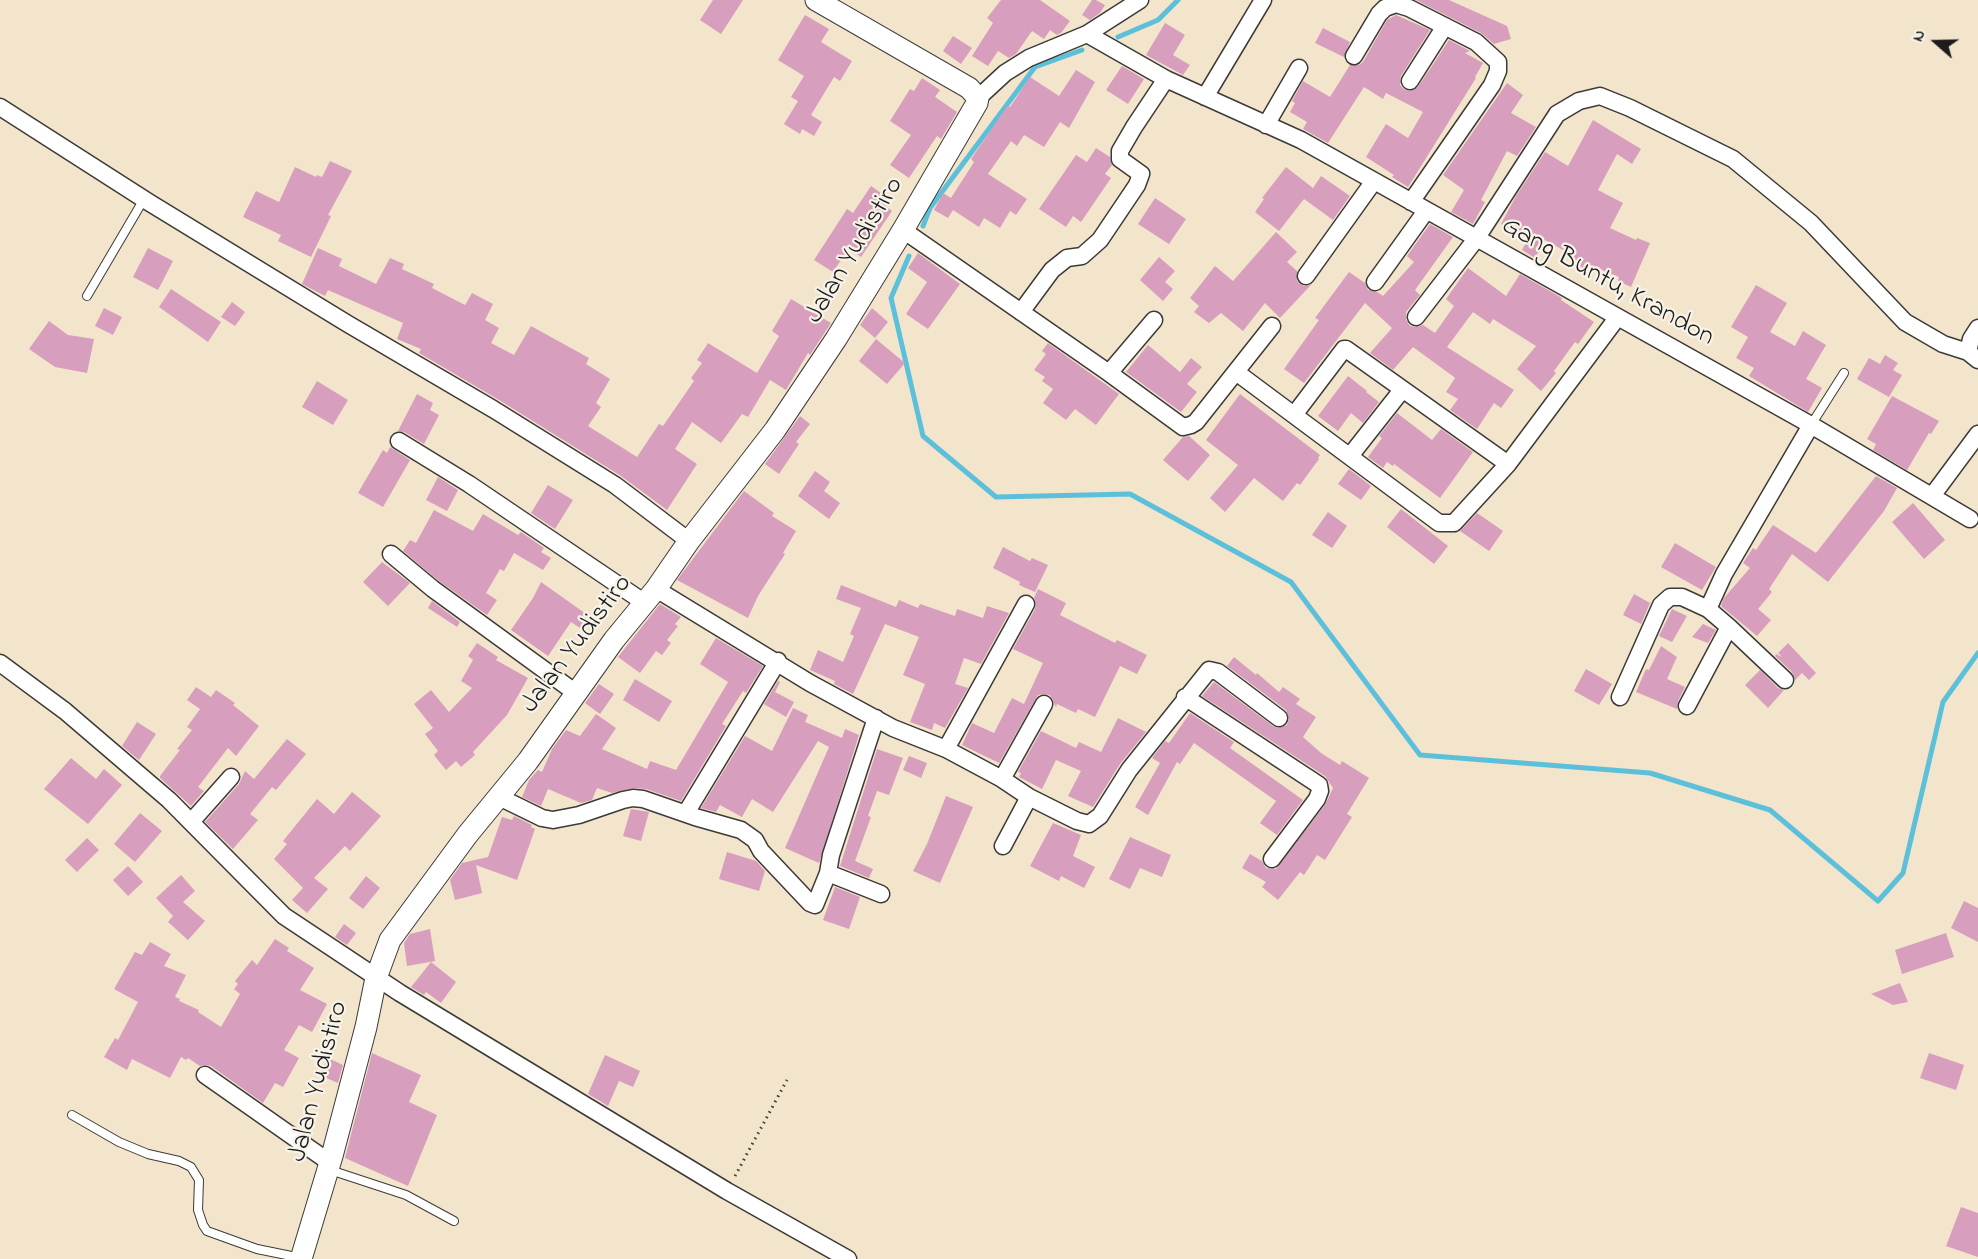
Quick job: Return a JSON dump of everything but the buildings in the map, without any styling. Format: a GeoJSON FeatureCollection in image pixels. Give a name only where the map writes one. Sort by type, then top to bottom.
{"type":"FeatureCollection","features":[{"type":"Feature","properties":{"kind":"street"},"geometry":{"type":"LineString","coordinates":[[816,0],[969,88],[978,98],[1005,72],[1029,57],[1088,34],[1140,0]]}},
{"type":"Feature","properties":{"kind":"street"},"geometry":{"type":"LineString","coordinates":[[1205,97],[1263,0]]}},
{"type":"Feature","properties":{"kind":"street"},"geometry":{"type":"LineString","coordinates":[[1354,56],[1379,14],[1385,8],[1396,4],[1476,42],[1498,62],[1498,71],[1492,85],[1411,202]]}},
{"type":"Feature","properties":{"kind":"street"},"geometry":{"type":"LineString","coordinates":[[1410,81],[1445,26]]}},
{"type":"Feature","properties":{"kind":"street","name":"Gang Buntu, Krandon"},"geometry":{"type":"LineString","coordinates":[[1088,34],[1166,79],[1300,140],[1811,425],[1970,519]]}},
{"type":"Feature","properties":{"kind":"street"},"geometry":{"type":"LineString","coordinates":[[1266,125],[1299,68]]}},
{"type":"Feature","properties":{"kind":"street"},"geometry":{"type":"LineString","coordinates":[[1021,312],[1052,270],[1067,258],[1082,256],[1100,240],[1137,185],[1141,174],[1120,159],[1120,151],[1166,79]]}},
{"type":"Feature","properties":{"kind":"street"},"geometry":{"type":"LineString","coordinates":[[1416,317],[1476,239],[1557,114],[1578,101],[1600,96],[1630,108],[1733,159],[1810,223],[1905,322],[1943,344],[1973,356],[1974,332],[1978,327]]}},
{"type":"Feature","properties":{"kind":"street","name":"Jalan Yudistiro"},"geometry":{"type":"LineString","coordinates":[[301,1259],[366,1027],[376,978],[390,940],[468,834],[500,797],[614,640],[651,596],[689,541],[775,430],[837,339],[903,230],[978,98]]}},
{"type":"Feature","properties":{"kind":"street"},"geometry":{"type":"LineString","coordinates":[[0,106],[144,199],[615,485],[689,541]]}},
{"type":"Feature","properties":{"kind":"street"},"geometry":{"type":"LineString","coordinates":[[1306,276],[1374,182]]}},
{"type":"Feature","properties":{"kind":"street"},"geometry":{"type":"LineString","coordinates":[[1375,282],[1426,211]]}},
{"type":"Feature","properties":{"kind":"street"},"geometry":{"type":"LineString","coordinates":[[903,230],[1109,373],[1179,426],[1185,427],[1196,422],[1272,326]]}},
{"type":"Feature","properties":{"kind":"street"},"geometry":{"type":"LineString","coordinates":[[1236,372],[1439,523],[1454,523],[1508,464],[1617,318]]}},
{"type":"Feature","properties":{"kind":"street"},"geometry":{"type":"LineString","coordinates":[[1109,373],[1154,320]]}},
{"type":"Feature","properties":{"kind":"street"},"geometry":{"type":"LineString","coordinates":[[1294,415],[1344,349],[1508,464]]}},
{"type":"Feature","properties":{"kind":"street"},"geometry":{"type":"LineString","coordinates":[[1350,456],[1402,390]]}},
{"type":"Feature","properties":{"kind":"street"},"geometry":{"type":"LineString","coordinates":[[1708,609],[1724,574],[1811,425]]}},
{"type":"Feature","properties":{"kind":"street"},"geometry":{"type":"LineString","coordinates":[[1932,496],[1978,434]]}},
{"type":"Feature","properties":{"kind":"street"},"geometry":{"type":"LineString","coordinates":[[399,441],[651,596],[778,661],[810,682],[893,728],[946,749],[1002,779],[1029,797],[1077,821],[1089,824],[1100,816],[1129,770],[1185,697],[1209,670],[1213,670],[1280,718]]}},
{"type":"Feature","properties":{"kind":"street"},"geometry":{"type":"LineString","coordinates":[[391,554],[433,589],[576,693]]}},
{"type":"Feature","properties":{"kind":"street"},"geometry":{"type":"LineString","coordinates":[[1620,697],[1661,605],[1670,597],[1682,597],[1708,609],[1785,680]]}},
{"type":"Feature","properties":{"kind":"street"},"geometry":{"type":"LineString","coordinates":[[946,749],[1026,604]]}},
{"type":"Feature","properties":{"kind":"street"},"geometry":{"type":"LineString","coordinates":[[1687,706],[1729,627]]}},
{"type":"Feature","properties":{"kind":"street"},"geometry":{"type":"LineString","coordinates":[[686,813],[778,661]]}},
{"type":"Feature","properties":{"kind":"street"},"geometry":{"type":"LineString","coordinates":[[0,663],[65,711],[169,800],[284,916],[376,978],[728,1191],[849,1259]]}},
{"type":"Feature","properties":{"kind":"street"},"geometry":{"type":"LineString","coordinates":[[1185,697],[1319,785],[1320,791],[1317,799],[1272,859]]}},
{"type":"Feature","properties":{"kind":"street"},"geometry":{"type":"LineString","coordinates":[[1002,779],[1044,704]]}},
{"type":"Feature","properties":{"kind":"street"},"geometry":{"type":"LineString","coordinates":[[500,797],[542,818],[553,820],[579,815],[633,798],[643,799],[741,830],[755,840],[761,851],[810,903],[816,905],[876,718]]}},
{"type":"Feature","properties":{"kind":"street"},"geometry":{"type":"LineString","coordinates":[[190,822],[231,777]]}},
{"type":"Feature","properties":{"kind":"street"},"geometry":{"type":"LineString","coordinates":[[1003,846],[1029,797]]}},
{"type":"Feature","properties":{"kind":"street"},"geometry":{"type":"LineString","coordinates":[[828,873],[881,894]]}},
{"type":"Feature","properties":{"kind":"street"},"geometry":{"type":"LineString","coordinates":[[205,1075],[328,1166]]}},
{"type":"Feature","properties":{"kind":"lane"},"geometry":{"type":"LineString","coordinates":[[87,297],[144,199]]}},
{"type":"Feature","properties":{"kind":"lane"},"geometry":{"type":"LineString","coordinates":[[1811,425],[1844,373]]}},
{"type":"Feature","properties":{"kind":"lane"},"geometry":{"type":"LineString","coordinates":[[72,1115],[119,1142],[148,1154],[178,1161],[191,1167],[199,1180],[198,1210],[202,1225],[207,1231],[257,1249],[301,1259]]}},
{"type":"Feature","properties":{"kind":"lane"},"geometry":{"type":"LineString","coordinates":[[328,1166],[406,1195],[454,1221]]}},
{"type":"Feature","properties":{"kind":"path"},"geometry":{"type":"LineString","coordinates":[[728,1191],[787,1080]]}},
{"type":"Feature","properties":{"kind":"waterway"},"geometry":{"type":"LineString","coordinates":[[1118,37],[1158,20],[1178,0]]}},
{"type":"Feature","properties":{"kind":"waterway"},"geometry":{"type":"LineString","coordinates":[[923,226],[930,208],[1035,67],[1082,50]]}},
{"type":"Feature","properties":{"kind":"waterway"},"geometry":{"type":"LineString","coordinates":[[909,256],[891,298],[923,436],[996,497],[1130,494],[1291,582],[1420,755],[1650,773],[1770,810],[1878,901],[1903,873],[1943,702],[1978,653]]}}]}
